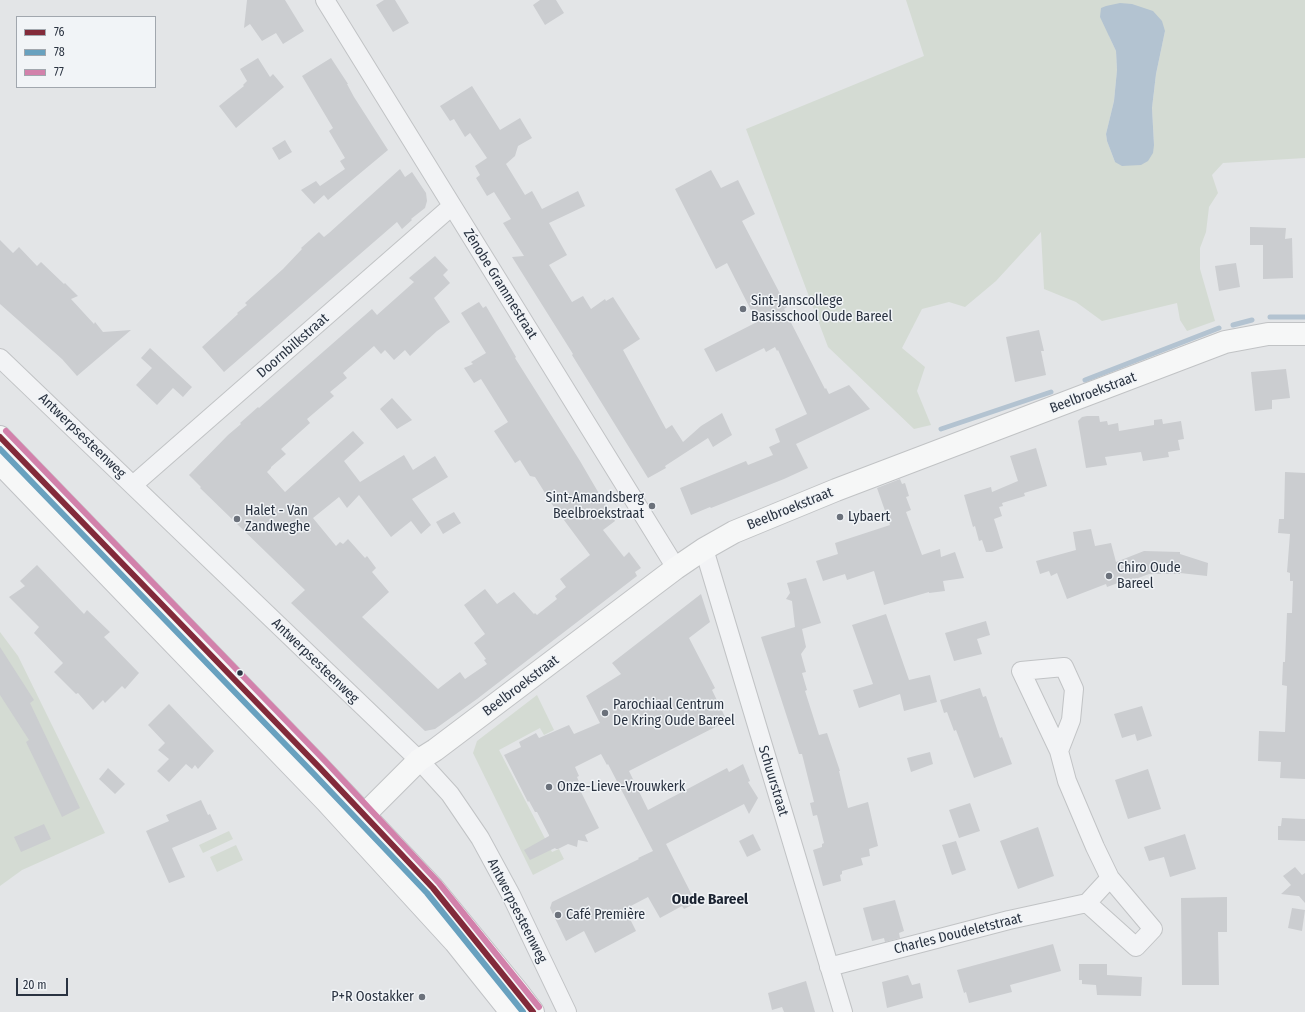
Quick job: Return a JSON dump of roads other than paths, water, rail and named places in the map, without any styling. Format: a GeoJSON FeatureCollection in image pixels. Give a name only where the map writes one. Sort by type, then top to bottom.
{"type":"FeatureCollection","features":[{"type":"Feature","properties":{"kind":"main road","name":"Beelbroekstraat"},"geometry":{"type":"LineString","coordinates":[[358,822],[419,760],[453,737],[676,568],[704,549],[734,532],[836,490],[1225,342],[1268,334],[1305,334]]}},
{"type":"Feature","properties":{"kind":"main road"},"geometry":{"type":"LineString","coordinates":[[0,437],[358,822],[511,1012]]}},
{"type":"Feature","properties":{"kind":"main road"},"geometry":{"type":"LineString","coordinates":[[0,463],[326,800],[358,822],[433,888],[533,1012]]}},
{"type":"Feature","properties":{"kind":"street","name":"Zénobe Grammestraat"},"geometry":{"type":"LineString","coordinates":[[325,0],[676,568]]}},
{"type":"Feature","properties":{"kind":"street","name":"Doornbilkstraat"},"geometry":{"type":"LineString","coordinates":[[133,485],[452,206]]}},
{"type":"Feature","properties":{"kind":"street","name":"Antwerpsesteenweg"},"geometry":{"type":"LineString","coordinates":[[0,358],[419,760],[450,794],[480,838],[526,926],[567,1012]]}},
{"type":"Feature","properties":{"kind":"street","name":"Schuurstraat"},"geometry":{"type":"LineString","coordinates":[[704,549],[843,1012]]}},
{"type":"Feature","properties":{"kind":"street"},"geometry":{"type":"LineString","coordinates":[[1059,751],[1067,781],[1110,878],[1153,929],[1136,947],[1088,903],[1110,878]]}},
{"type":"Feature","properties":{"kind":"street","name":"Charles Doudeletstraat"},"geometry":{"type":"LineString","coordinates":[[829,967],[1009,920],[1088,903]]}},
{"type":"Feature","properties":{"kind":"water"},"geometry":{"type":"Polygon","coordinates":[[[1120,3],[1132,4],[1153,11],[1162,21],[1165,31],[1156,74],[1152,108],[1153,153],[1148,161],[1141,165],[1122,166],[1115,162],[1106,134],[1114,101],[1117,70],[1116,51],[1100,17],[1101,8],[1120,3]]]}},
{"type":"Feature","properties":{"kind":"waterway"},"geometry":{"type":"LineString","coordinates":[[1270,317],[1305,317]]}},
{"type":"Feature","properties":{"kind":"waterway"},"geometry":{"type":"LineString","coordinates":[[1233,325],[1252,320]]}},
{"type":"Feature","properties":{"kind":"waterway"},"geometry":{"type":"LineString","coordinates":[[1085,380],[1219,328]]}},
{"type":"Feature","properties":{"kind":"waterway"},"geometry":{"type":"LineString","coordinates":[[941,429],[1051,392]]}},
{"type":"Feature","properties":{"kind":"place","name":"Sint-Janscollege Basisschool Oude Bareel"},"geometry":{"type":"Point","coordinates":[743,309]}},
{"type":"Feature","properties":{"kind":"place","name":"Sint-Amandsberg Beelbroekstraat"},"geometry":{"type":"Point","coordinates":[652,506]}},
{"type":"Feature","properties":{"kind":"place","name":"Lybaert"},"geometry":{"type":"Point","coordinates":[840,517]}},
{"type":"Feature","properties":{"kind":"place","name":"Halet - Van Zandweghe"},"geometry":{"type":"Point","coordinates":[237,519]}},
{"type":"Feature","properties":{"kind":"place","name":"Chiro Oude Bareel"},"geometry":{"type":"Point","coordinates":[1109,576]}},
{"type":"Feature","properties":{"kind":"place","name":"Parochiaal Centrum De Kring Oude Bareel"},"geometry":{"type":"Point","coordinates":[605,713]}},
{"type":"Feature","properties":{"kind":"place","name":"Onze-Lieve-Vrouwkerk"},"geometry":{"type":"Point","coordinates":[549,787]}},
{"type":"Feature","properties":{"kind":"place","name":"Café Première"},"geometry":{"type":"Point","coordinates":[558,915]}},
{"type":"Feature","properties":{"kind":"place","name":"P+R Oostakker"},"geometry":{"type":"Point","coordinates":[422,997]}},
{"type":"Feature","properties":{"kind":"district","name":"Oude Bareel"},"geometry":{"type":"Point","coordinates":[710,900]}}]}
